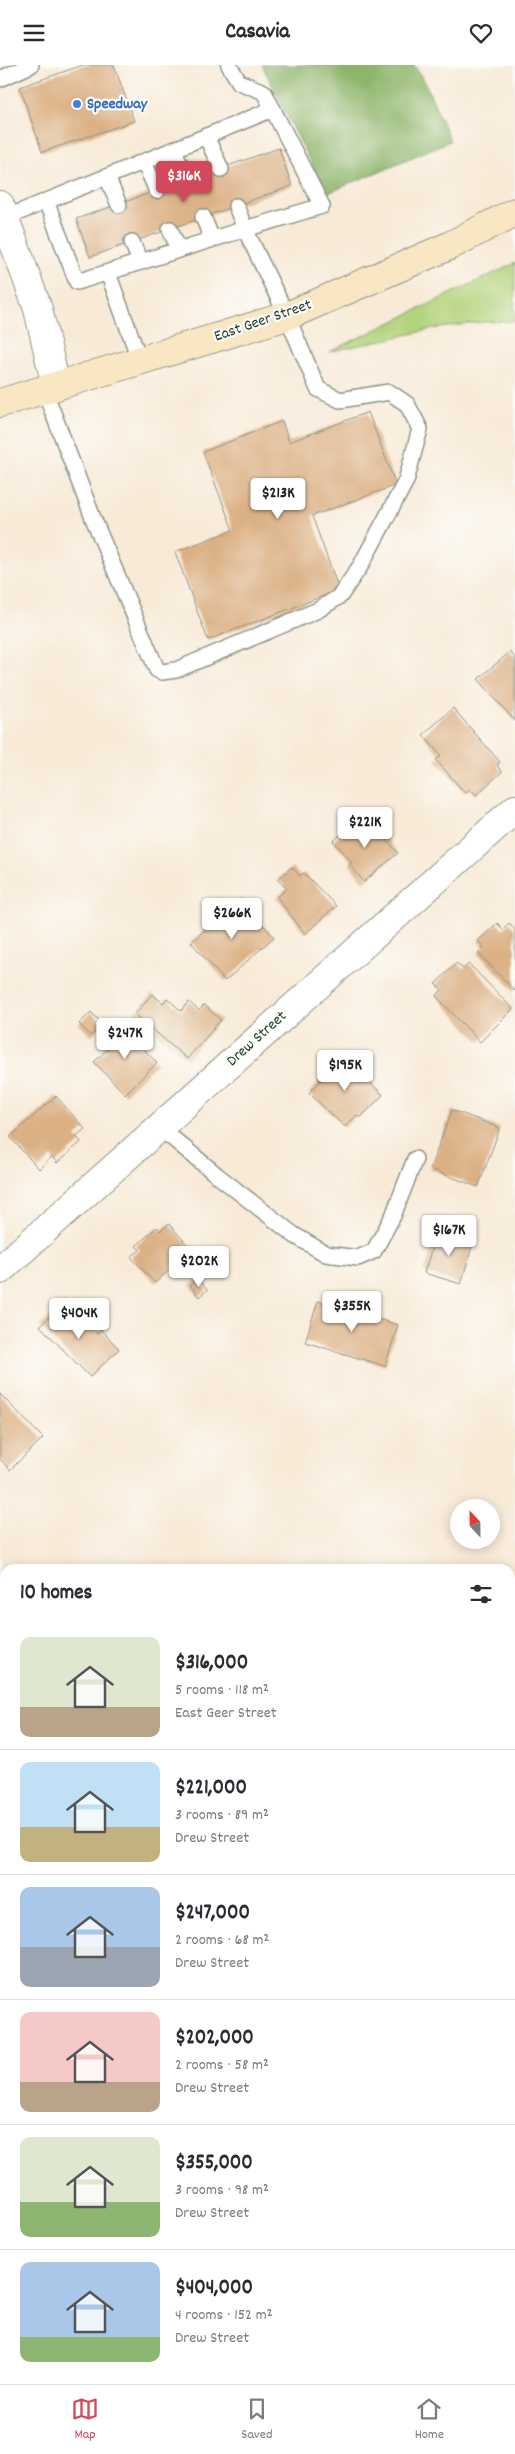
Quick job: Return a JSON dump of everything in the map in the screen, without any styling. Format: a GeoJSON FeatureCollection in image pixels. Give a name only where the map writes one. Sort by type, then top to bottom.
{"type":"FeatureCollection","features":[{"type":"Feature","properties":{"kind":"main road","name":"East Geer Street"},"geometry":{"type":"LineString","coordinates":[[0,403],[287,316],[449,246],[515,212]]}},
{"type":"Feature","properties":{"kind":"street"},"geometry":{"type":"LineString","coordinates":[[2,212],[38,309],[50,387]]}},
{"type":"Feature","properties":{"kind":"street","name":"Drew Street"},"geometry":{"type":"LineString","coordinates":[[0,1270],[515,809]]}},
{"type":"Feature","properties":{"kind":"lane"},"geometry":{"type":"LineString","coordinates":[[0,79],[31,65]]}},
{"type":"Feature","properties":{"kind":"lane"},"geometry":{"type":"LineString","coordinates":[[46,201],[77,283],[322,206],[264,92],[239,82],[230,65]]}},
{"type":"Feature","properties":{"kind":"lane"},"geometry":{"type":"LineString","coordinates":[[2,212],[46,201],[273,109]]}},
{"type":"Feature","properties":{"kind":"lane"},"geometry":{"type":"LineString","coordinates":[[206,136],[221,169]]}},
{"type":"Feature","properties":{"kind":"lane"},"geometry":{"type":"LineString","coordinates":[[174,150],[187,181]]}},
{"type":"Feature","properties":{"kind":"lane"},"geometry":{"type":"LineString","coordinates":[[144,162],[157,191]]}},
{"type":"Feature","properties":{"kind":"lane"},"geometry":{"type":"LineString","coordinates":[[107,177],[119,205]]}},
{"type":"Feature","properties":{"kind":"lane"},"geometry":{"type":"LineString","coordinates":[[50,387],[93,517],[157,670],[162,672],[176,670],[318,610],[340,596],[362,565],[406,481],[420,429],[407,405],[389,392],[340,400],[318,389],[287,316],[245,229],[236,206]]}},
{"type":"Feature","properties":{"kind":"lane"},"geometry":{"type":"LineString","coordinates":[[203,217],[212,239]]}},
{"type":"Feature","properties":{"kind":"lane"},"geometry":{"type":"LineString","coordinates":[[170,229],[179,250]]}},
{"type":"Feature","properties":{"kind":"lane"},"geometry":{"type":"LineString","coordinates":[[132,242],[140,262]]}},
{"type":"Feature","properties":{"kind":"lane"},"geometry":{"type":"LineString","coordinates":[[108,273],[140,361]]}},
{"type":"Feature","properties":{"kind":"lane"},"geometry":{"type":"LineString","coordinates":[[159,1127],[294,1235],[326,1254],[358,1258],[374,1251],[394,1216],[415,1159]]}},
{"type":"Feature","properties":{"kind":"green space"},"geometry":{"type":"Polygon","coordinates":[[[262,65],[414,65],[425,82],[450,141],[326,194],[262,65]]]}},
{"type":"Feature","properties":{"kind":"green space"},"geometry":{"type":"Polygon","coordinates":[[[515,263],[515,321],[484,322],[433,329],[329,352],[515,263]]]}},
{"type":"Feature","properties":{"kind":"building","name":"Speedway"},"geometry":{"type":"Polygon","coordinates":[[[83,65],[114,65],[134,121],[42,152],[20,87],[83,65]]]}},
{"type":"Feature","properties":{"kind":"building"},"geometry":{"type":"Polygon","coordinates":[[[279,148],[292,186],[90,257],[76,219],[279,148]]]}},
{"type":"Feature","properties":{"kind":"building"},"geometry":{"type":"Polygon","coordinates":[[[368,412],[396,485],[312,516],[339,590],[208,640],[175,552],[233,530],[203,452],[282,421],[289,442],[368,412]]]}},
{"type":"Feature","properties":{"kind":"building"},"geometry":{"type":"Polygon","coordinates":[[[510,652],[515,658],[515,721],[478,679],[510,652]]]}},
{"type":"Feature","properties":{"kind":"building"},"geometry":{"type":"Polygon","coordinates":[[[453,708],[500,762],[497,765],[502,772],[476,795],[470,789],[465,793],[436,760],[441,756],[423,735],[453,708]]]}},
{"type":"Feature","properties":{"kind":"building"},"geometry":{"type":"Polygon","coordinates":[[[361,818],[379,838],[383,835],[398,853],[364,882],[349,864],[352,862],[333,841],[361,818]]]}},
{"type":"Feature","properties":{"kind":"building"},"geometry":{"type":"Polygon","coordinates":[[[292,867],[300,876],[304,873],[336,906],[305,934],[277,897],[287,889],[278,879],[292,867]]]}},
{"type":"Feature","properties":{"kind":"building"},"geometry":{"type":"Polygon","coordinates":[[[240,899],[274,937],[225,981],[191,942],[240,899]]]}},
{"type":"Feature","properties":{"kind":"building"},"geometry":{"type":"Polygon","coordinates":[[[497,923],[503,929],[509,923],[515,929],[515,991],[478,953],[484,947],[478,941],[497,923]]]}},
{"type":"Feature","properties":{"kind":"building"},"geometry":{"type":"Polygon","coordinates":[[[457,963],[463,969],[469,964],[513,1009],[480,1042],[436,996],[442,990],[435,984],[457,963]]]}},
{"type":"Feature","properties":{"kind":"building"},"geometry":{"type":"Polygon","coordinates":[[[152,994],[163,1003],[167,998],[181,1011],[189,1002],[199,1011],[204,1005],[221,1020],[187,1059],[135,1014],[152,994]]]}},
{"type":"Feature","properties":{"kind":"building"},"geometry":{"type":"Polygon","coordinates":[[[91,1012],[103,1024],[91,1036],[79,1024],[91,1012]]]}},
{"type":"Feature","properties":{"kind":"building"},"geometry":{"type":"Polygon","coordinates":[[[121,1026],[157,1063],[125,1094],[94,1062],[108,1049],[103,1044],[121,1026]]]}},
{"type":"Feature","properties":{"kind":"building"},"geometry":{"type":"Polygon","coordinates":[[[341,1055],[383,1095],[360,1118],[357,1115],[345,1127],[309,1093],[321,1080],[318,1078],[341,1055]]]}},
{"type":"Feature","properties":{"kind":"building"},"geometry":{"type":"Polygon","coordinates":[[[56,1096],[85,1129],[76,1136],[81,1142],[57,1163],[52,1157],[39,1169],[10,1137],[56,1096]]]}},
{"type":"Feature","properties":{"kind":"building"},"geometry":{"type":"Polygon","coordinates":[[[452,1110],[500,1128],[478,1187],[430,1169],[452,1110]]]}},
{"type":"Feature","properties":{"kind":"building"},"geometry":{"type":"Polygon","coordinates":[[[169,1224],[192,1250],[155,1283],[131,1257],[140,1250],[136,1246],[157,1227],[160,1231],[169,1224]]]}},
{"type":"Feature","properties":{"kind":"building"},"geometry":{"type":"Polygon","coordinates":[[[438,1229],[474,1240],[461,1284],[424,1273],[438,1229]]]}},
{"type":"Feature","properties":{"kind":"building"},"geometry":{"type":"Polygon","coordinates":[[[198,1279],[207,1290],[199,1297],[190,1285],[198,1279]]]}},
{"type":"Feature","properties":{"kind":"building"},"geometry":{"type":"Polygon","coordinates":[[[318,1301],[398,1325],[385,1366],[305,1342],[318,1301]]]}},
{"type":"Feature","properties":{"kind":"building"},"geometry":{"type":"Polygon","coordinates":[[[65,1302],[97,1334],[101,1330],[119,1349],[90,1377],[40,1326],[65,1302]]]}},
{"type":"Feature","properties":{"kind":"building"},"geometry":{"type":"Polygon","coordinates":[[[0,1394],[43,1438],[10,1470],[0,1459],[0,1394]]]}},
{"type":"Feature","properties":{"kind":"place","name":"Speedway"},"geometry":{"type":"Point","coordinates":[77,104]}}]}
